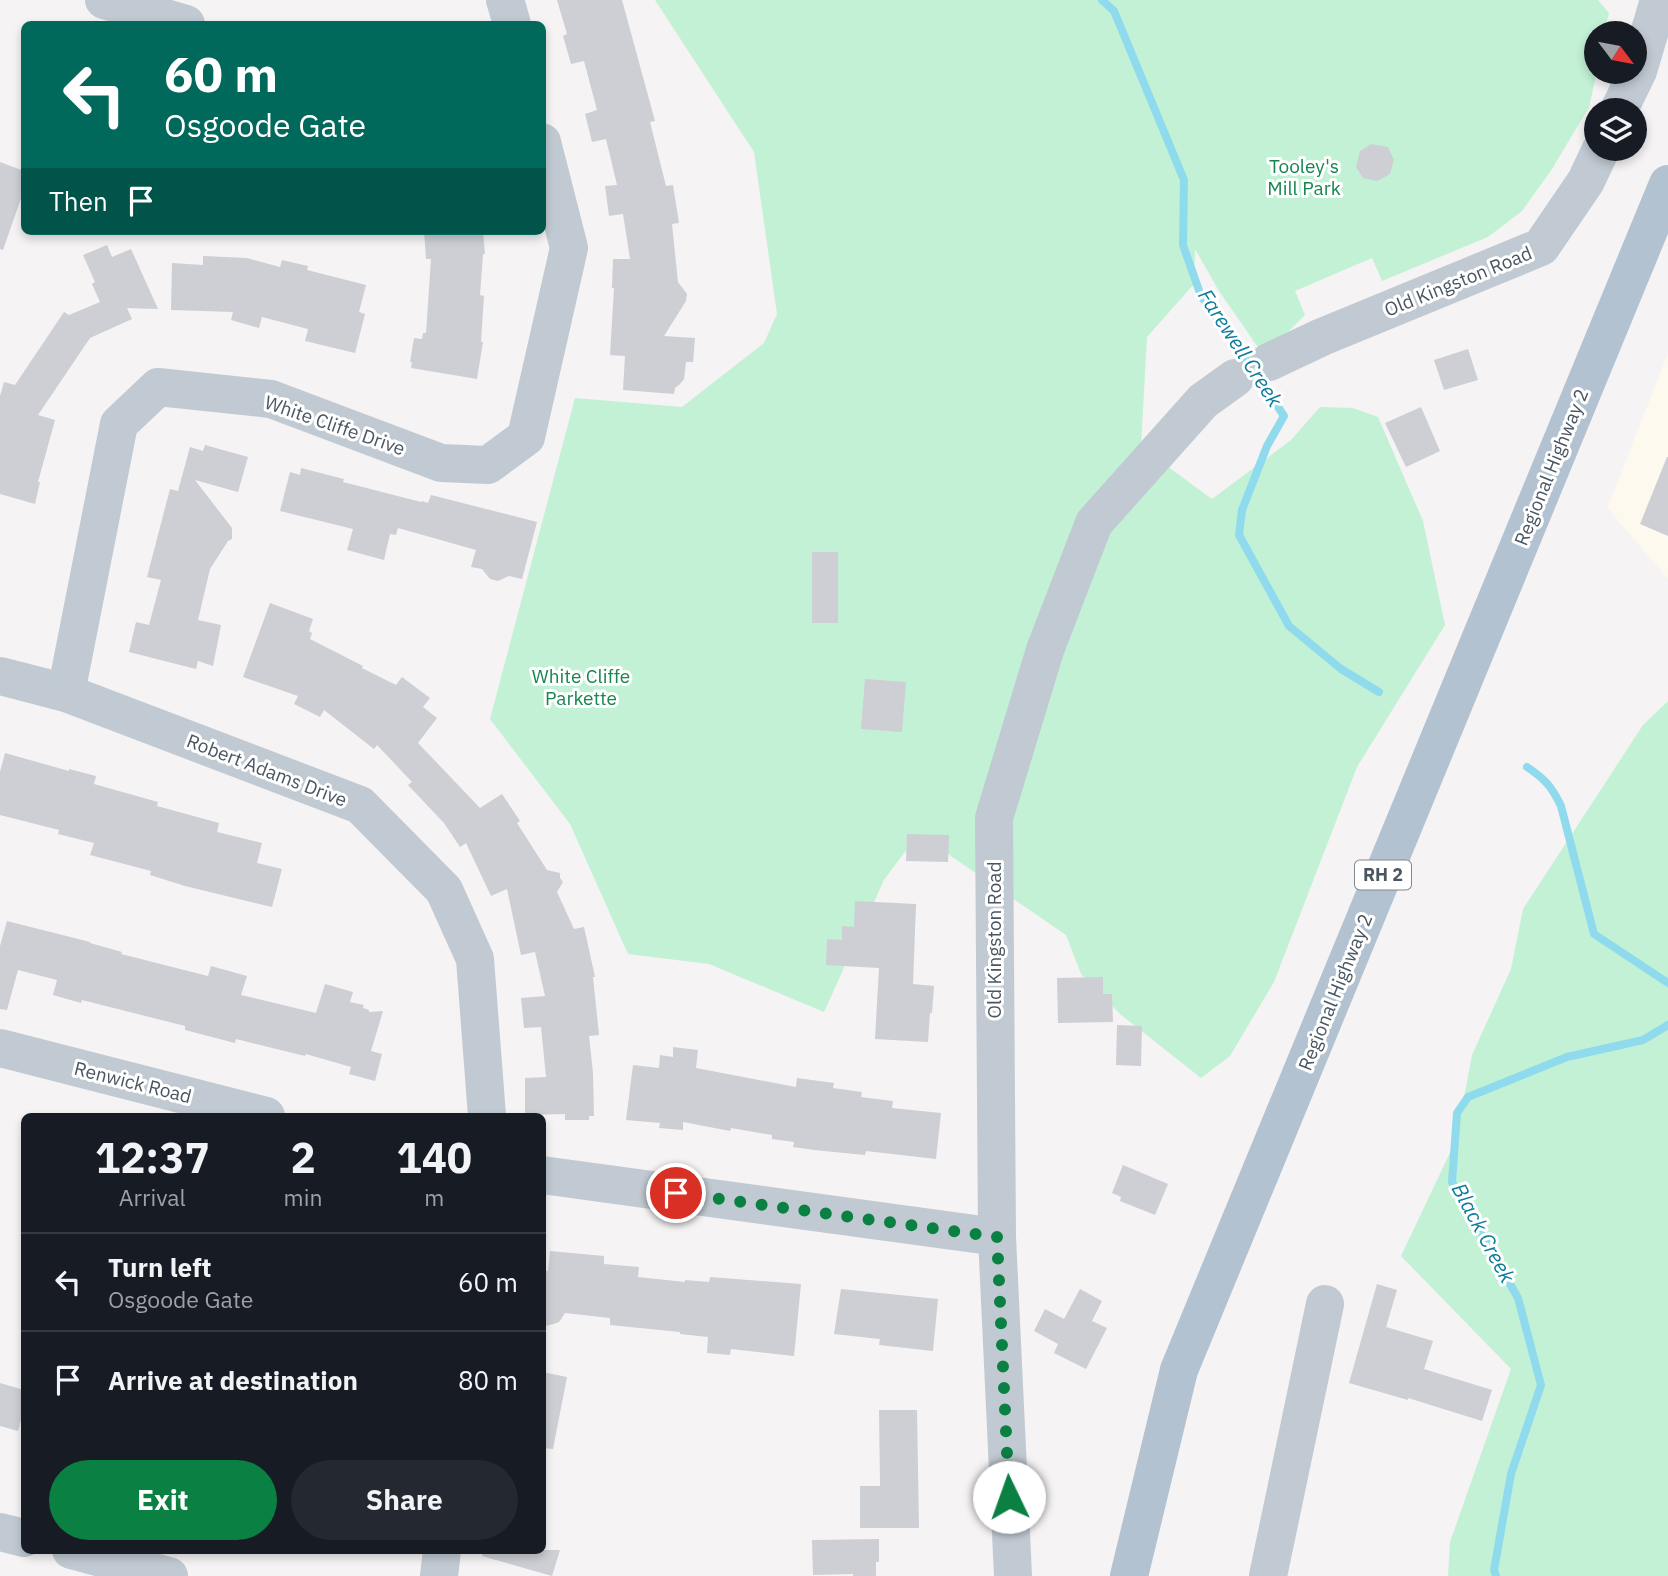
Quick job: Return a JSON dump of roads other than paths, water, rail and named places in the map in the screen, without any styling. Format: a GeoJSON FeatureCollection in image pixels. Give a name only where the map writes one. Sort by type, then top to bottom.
{"type":"FeatureCollection","features":[{"type":"Feature","properties":{"kind":"main road","name":"Regional Highway 2"},"geometry":{"type":"LineString","coordinates":[[1129,1576],[1179,1370],[1668,184]]}},
{"type":"Feature","properties":{"kind":"street"},"geometry":{"type":"LineString","coordinates":[[104,0],[176,21]]}},
{"type":"Feature","properties":{"kind":"street"},"geometry":{"type":"LineString","coordinates":[[505,0],[511,21]]}},
{"type":"Feature","properties":{"kind":"street"},"geometry":{"type":"LineString","coordinates":[[1625,98],[1637,71],[1659,0]]}},
{"type":"Feature","properties":{"kind":"street","name":"White Cliffe Drive"},"geometry":{"type":"LineString","coordinates":[[66,693],[119,424],[158,387],[271,399],[441,463],[488,465],[526,437],[569,248],[546,158]]}},
{"type":"Feature","properties":{"kind":"street","name":"Old Kingston Road"},"geometry":{"type":"LineString","coordinates":[[1269,362],[1322,337],[1541,247],[1586,181],[1595,161]]}},
{"type":"Feature","properties":{"kind":"street","name":"Old Kingston Road"},"geometry":{"type":"LineString","coordinates":[[1013,1576],[997,1237],[994,818],[1045,650],[1094,523],[1203,401],[1235,378]]}},
{"type":"Feature","properties":{"kind":"street","name":"Robert Adams Drive"},"geometry":{"type":"LineString","coordinates":[[0,676],[66,693],[360,805],[444,890],[475,959],[487,1113]]}},
{"type":"Feature","properties":{"kind":"street","name":"Renwick Road"},"geometry":{"type":"LineString","coordinates":[[0,1048],[254,1113]]}},
{"type":"Feature","properties":{"kind":"street"},"geometry":{"type":"LineString","coordinates":[[546,1176],[997,1237]]}},
{"type":"Feature","properties":{"kind":"street"},"geometry":{"type":"LineString","coordinates":[[1268,1576],[1325,1304]]}},
{"type":"Feature","properties":{"kind":"street"},"geometry":{"type":"LineString","coordinates":[[0,1532],[21,1537]]}},
{"type":"Feature","properties":{"kind":"street"},"geometry":{"type":"LineString","coordinates":[[86,1554],[169,1576]]}},
{"type":"Feature","properties":{"kind":"street"},"geometry":{"type":"LineString","coordinates":[[439,1576],[442,1554]]}},
{"type":"Feature","properties":{"kind":"waterway","name":"Farewell Creek"},"geometry":{"type":"LineString","coordinates":[[1102,0],[1114,11],[1184,180],[1183,245],[1201,296],[1284,416],[1267,446],[1242,510],[1239,535],[1289,626],[1341,669],[1379,692]]}},
{"type":"Feature","properties":{"kind":"waterway","name":"Farewell Creek"},"geometry":{"type":"LineString","coordinates":[[1527,767],[1547,784],[1561,806],[1594,934],[1668,983]]}},
{"type":"Feature","properties":{"kind":"waterway","name":"Black Creek"},"geometry":{"type":"LineString","coordinates":[[1496,1576],[1494,1570],[1511,1474],[1541,1385],[1518,1298],[1452,1182],[1457,1113],[1468,1097],[1567,1057],[1643,1040],[1668,1025]]}},
{"type":"Feature","properties":{"kind":"park label","name":"Tooley's Mill Park"},"geometry":{"type":"Point","coordinates":[1304,177]}},
{"type":"Feature","properties":{"kind":"park label","name":"White Cliffe Parkette"},"geometry":{"type":"Point","coordinates":[581,687]}}]}
